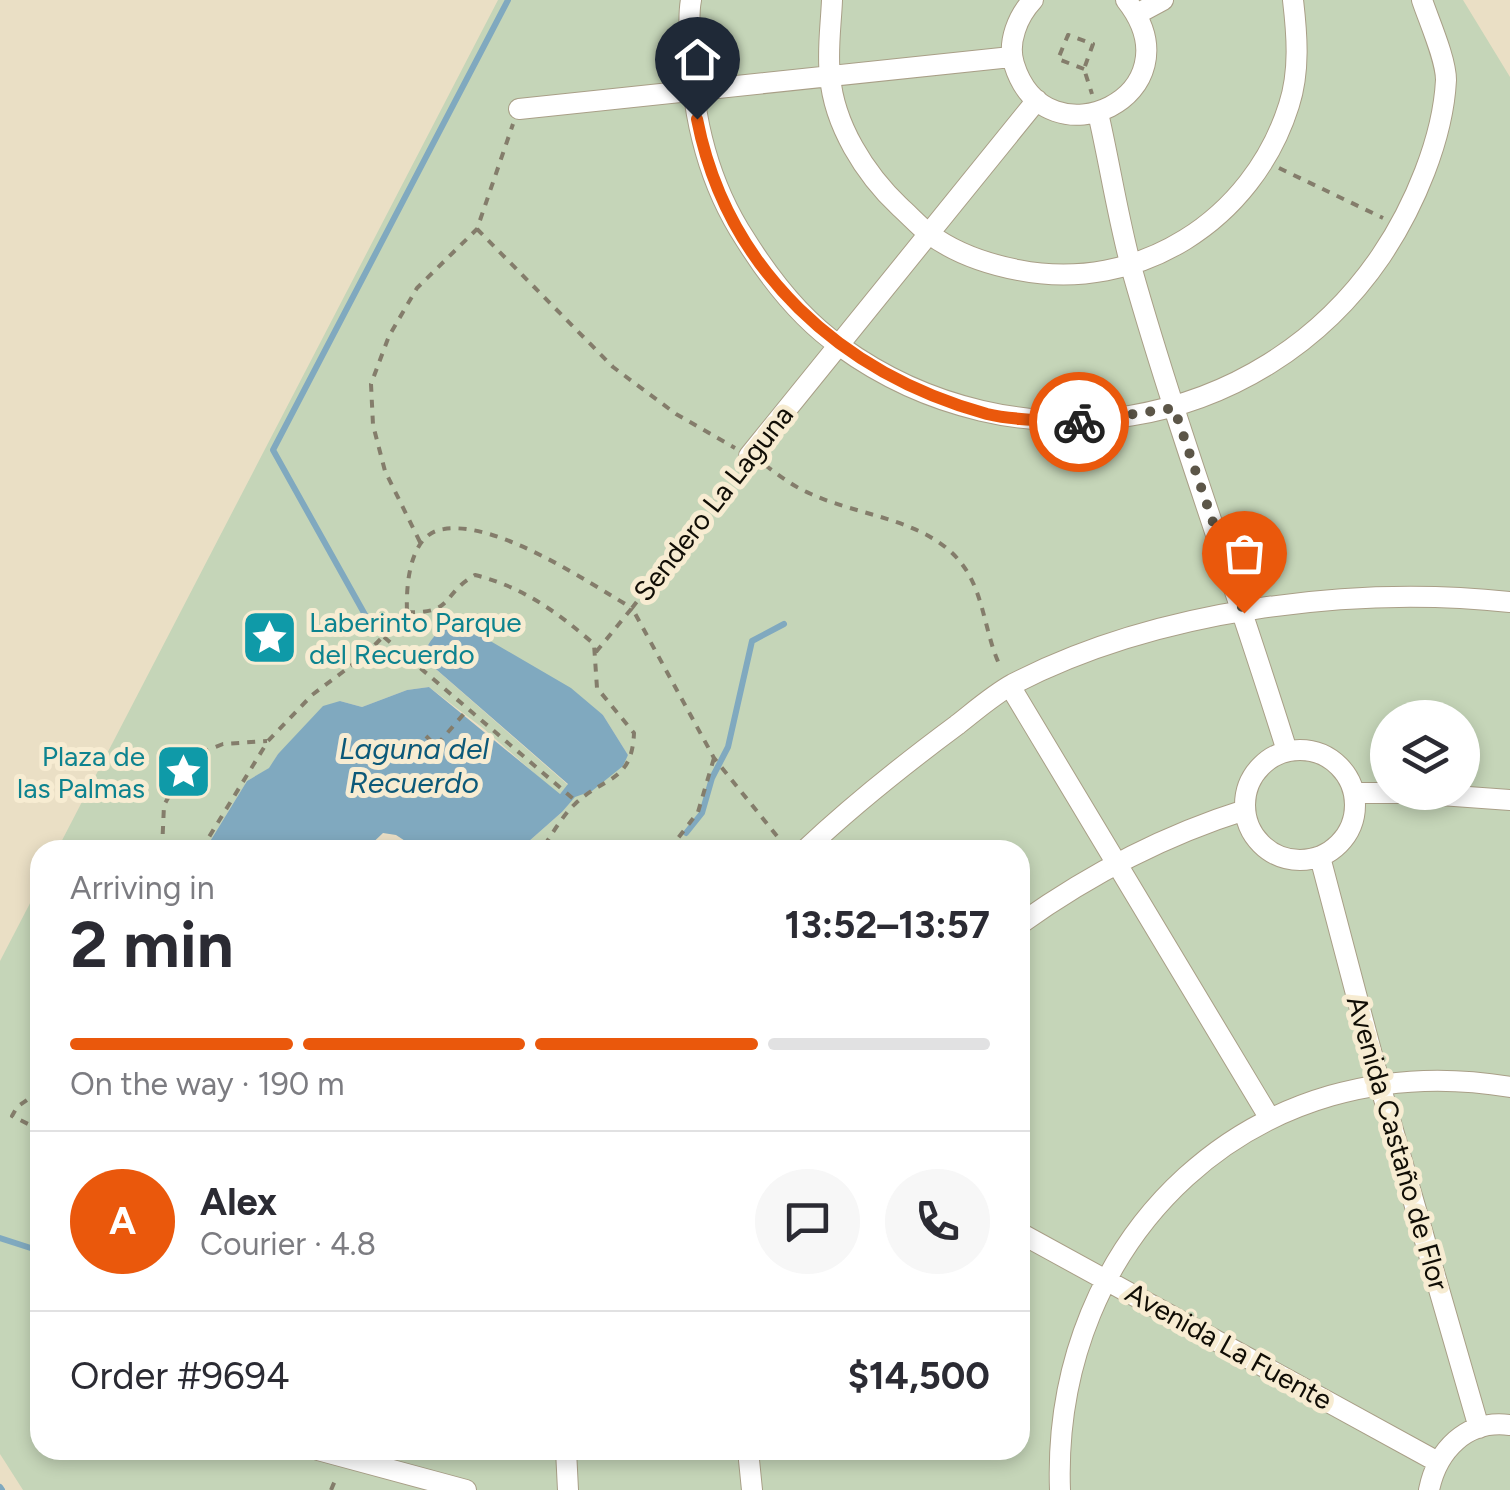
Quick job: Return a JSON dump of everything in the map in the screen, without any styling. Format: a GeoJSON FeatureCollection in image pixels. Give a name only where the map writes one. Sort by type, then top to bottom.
{"type":"FeatureCollection","features":[{"type":"Feature","properties":{"kind":"lane"},"geometry":{"type":"LineString","coordinates":[[691,0],[691,91],[702,147],[731,218],[773,282],[838,345],[904,386],[991,415],[1083,423],[1174,408],[1243,381],[1306,340],[1359,288],[1401,227],[1432,154],[1446,77],[1422,0]]}},
{"type":"Feature","properties":{"kind":"lane"},"geometry":{"type":"LineString","coordinates":[[832,0],[830,76],[837,106],[854,150],[881,189],[929,234],[995,265],[1040,274],[1086,274],[1131,266],[1171,249],[1208,226],[1240,196],[1266,161],[1290,103],[1298,42],[1293,0]]}},
{"type":"Feature","properties":{"kind":"lane"},"geometry":{"type":"LineString","coordinates":[[1033,0],[1014,30],[1011,57],[1024,87],[1037,100],[1056,111],[1077,116],[1098,113],[1117,104],[1132,90],[1142,73],[1146,42],[1131,7],[1163,0]]}},
{"type":"Feature","properties":{"kind":"lane"},"geometry":{"type":"LineString","coordinates":[[519,109],[1011,57]]}},
{"type":"Feature","properties":{"kind":"lane","name":"Sendero La Laguna"},"geometry":{"type":"LineString","coordinates":[[748,456],[1037,100]]}},
{"type":"Feature","properties":{"kind":"lane"},"geometry":{"type":"LineString","coordinates":[[1098,113],[1131,266],[1287,751]]}},
{"type":"Feature","properties":{"kind":"lane"},"geometry":{"type":"LineString","coordinates":[[815,840],[869,790],[1010,686],[1091,651],[1174,624],[1355,596],[1510,602]]}},
{"type":"Feature","properties":{"kind":"lane"},"geometry":{"type":"LineString","coordinates":[[1010,686],[1269,1116]]}},
{"type":"Feature","properties":{"kind":"lane"},"geometry":{"type":"LineString","coordinates":[[1287,751],[1316,752],[1332,760],[1356,793],[1354,820],[1347,834],[1338,846],[1320,857],[1290,859],[1273,853],[1260,842],[1245,810],[1253,776],[1265,763],[1287,751]]}},
{"type":"Feature","properties":{"kind":"lane"},"geometry":{"type":"LineString","coordinates":[[1356,793],[1510,800]]}},
{"type":"Feature","properties":{"kind":"lane"},"geometry":{"type":"LineString","coordinates":[[1030,918],[1117,862],[1198,825],[1245,810]]}},
{"type":"Feature","properties":{"kind":"lane","name":"Avenida Castaño de Flor"},"geometry":{"type":"LineString","coordinates":[[1320,857],[1380,1085],[1479,1428]]}},
{"type":"Feature","properties":{"kind":"lane"},"geometry":{"type":"LineString","coordinates":[[1060,1490],[1065,1394],[1080,1334],[1106,1278],[1148,1215],[1202,1162],[1269,1116],[1380,1085],[1428,1081],[1483,1082],[1510,1087]]}},
{"type":"Feature","properties":{"kind":"lane","name":"Avenida La Fuente"},"geometry":{"type":"LineString","coordinates":[[1030,1238],[1436,1462]]}},
{"type":"Feature","properties":{"kind":"lane"},"geometry":{"type":"LineString","coordinates":[[1429,1490],[1436,1462],[1461,1436],[1479,1428],[1510,1426]]}},
{"type":"Feature","properties":{"kind":"lane"},"geometry":{"type":"LineString","coordinates":[[355,1460],[466,1490]]}},
{"type":"Feature","properties":{"kind":"lane"},"geometry":{"type":"LineString","coordinates":[[566,1460],[568,1490]]}},
{"type":"Feature","properties":{"kind":"lane"},"geometry":{"type":"LineString","coordinates":[[749,1460],[752,1490]]}},
{"type":"Feature","properties":{"kind":"path"},"geometry":{"type":"LineString","coordinates":[[1084,69],[1058,59],[1068,36],[1093,44],[1084,69],[1098,113]]}},
{"type":"Feature","properties":{"kind":"path"},"geometry":{"type":"LineString","coordinates":[[207,840],[268,741],[312,696],[384,638],[407,612],[406,584],[420,542],[385,471],[373,425],[371,384],[389,336],[417,288],[477,229],[519,109]]}},
{"type":"Feature","properties":{"kind":"path"},"geometry":{"type":"LineString","coordinates":[[1266,161],[1401,227]]}},
{"type":"Feature","properties":{"kind":"path"},"geometry":{"type":"LineString","coordinates":[[477,229],[613,367],[676,414],[812,495],[910,526],[951,553],[967,571],[978,595],[991,648],[1010,686]]}},
{"type":"Feature","properties":{"kind":"path","name":"Sendero La Laguna"},"geometry":{"type":"LineString","coordinates":[[420,542],[442,528],[482,533],[521,544],[632,608],[748,456]]}},
{"type":"Feature","properties":{"kind":"path"},"geometry":{"type":"LineString","coordinates":[[407,612],[430,613],[443,608],[456,586],[476,575],[502,582],[537,599],[594,644],[598,688],[634,734],[632,759],[622,772],[577,802],[548,840]]}},
{"type":"Feature","properties":{"kind":"path"},"geometry":{"type":"LineString","coordinates":[[596,652],[632,608],[715,759],[780,840]]}},
{"type":"Feature","properties":{"kind":"path"},"geometry":{"type":"LineString","coordinates":[[384,638],[577,802]]}},
{"type":"Feature","properties":{"kind":"path"},"geometry":{"type":"LineString","coordinates":[[426,736],[436,746],[468,709]]}},
{"type":"Feature","properties":{"kind":"path"},"geometry":{"type":"LineString","coordinates":[[162,840],[164,804],[173,789],[191,778],[200,754],[223,744],[268,741]]}},
{"type":"Feature","properties":{"kind":"path"},"geometry":{"type":"LineString","coordinates":[[677,840],[698,812],[715,759]]}},
{"type":"Feature","properties":{"kind":"path"},"geometry":{"type":"LineString","coordinates":[[30,1098],[12,1116],[30,1125]]}},
{"type":"Feature","properties":{"kind":"green space"},"geometry":{"type":"Polygon","coordinates":[[[498,0],[1463,0],[1510,77],[1510,1490],[23,1490],[0,1454],[0,961],[30,903],[30,1460],[1030,1460],[1030,840],[530,840],[575,796],[592,791],[628,755],[603,715],[456,621],[435,635],[422,657],[568,785],[559,795],[429,687],[407,690],[362,707],[340,701],[278,754],[270,768],[247,781],[211,840],[62,840],[498,0]]]}},
{"type":"Feature","properties":{"kind":"water","name":"Laguna del Recuerdo"},"geometry":{"type":"Polygon","coordinates":[[[456,621],[571,688],[603,715],[628,755],[623,766],[592,791],[575,797],[530,840],[404,840],[383,833],[376,840],[211,840],[247,781],[269,768],[323,706],[340,701],[362,707],[407,690],[429,687],[560,794],[568,784],[422,657],[444,627],[456,621]]]}},
{"type":"Feature","properties":{"kind":"waterway"},"geometry":{"type":"LineString","coordinates":[[373,629],[273,450],[508,0]]}},
{"type":"Feature","properties":{"kind":"waterway"},"geometry":{"type":"LineString","coordinates":[[686,833],[702,813],[712,778],[728,747],[752,641],[784,624]]}},
{"type":"Feature","properties":{"kind":"waterway"},"geometry":{"type":"LineString","coordinates":[[0,1238],[30,1248]]}},
{"type":"Feature","properties":{"kind":"way so far"},"geometry":{"type":"LineString","coordinates":[[1079,422],[1174,408],[1244,613]]}},
{"type":"Feature","properties":{"kind":"place","name":"Laberinto Parque del Recuerdo"},"geometry":{"type":"Point","coordinates":[270,638]}},
{"type":"Feature","properties":{"kind":"place","name":"Plaza de las Palmas"},"geometry":{"type":"Point","coordinates":[184,772]}},
{"type":"Feature","properties":{"kind":"route"},"geometry":{"type":"LineString","coordinates":[[697,119],[702,147],[731,218],[773,282],[838,345],[904,386],[991,415],[1079,422]]}}]}
